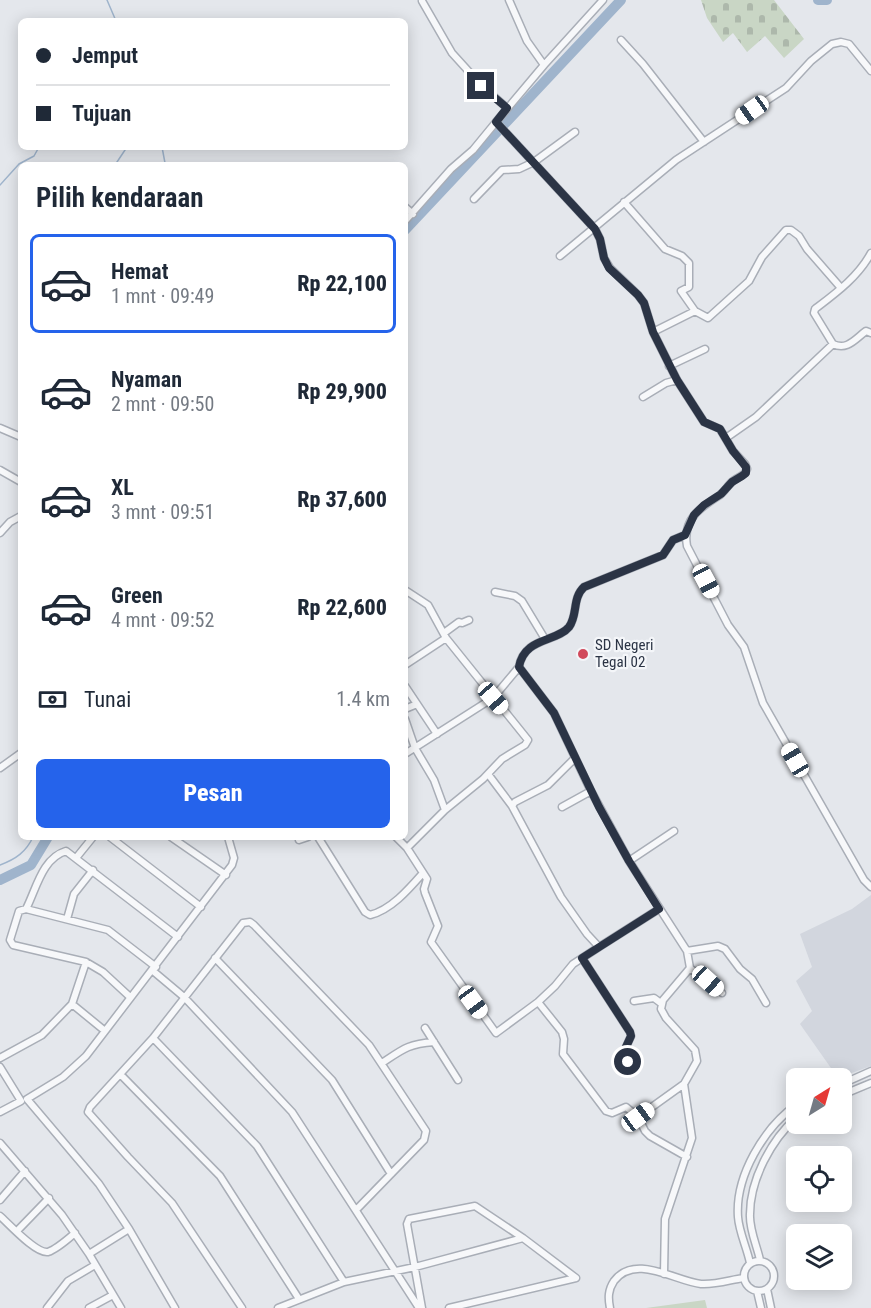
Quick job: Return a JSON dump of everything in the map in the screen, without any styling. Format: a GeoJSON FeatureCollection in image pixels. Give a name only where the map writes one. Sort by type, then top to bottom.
{"type":"FeatureCollection","features":[{"type":"Feature","properties":{"kind":"street"},"geometry":{"type":"LineString","coordinates":[[509,0],[527,41],[544,64]]}},
{"type":"Feature","properties":{"kind":"street"},"geometry":{"type":"LineString","coordinates":[[408,218],[446,175],[498,124],[507,108],[544,64],[603,0]]}},
{"type":"Feature","properties":{"kind":"street"},"geometry":{"type":"LineString","coordinates":[[422,1],[452,53],[481,86],[507,108]]}},
{"type":"Feature","properties":{"kind":"street"},"geometry":{"type":"LineString","coordinates":[[621,40],[643,64],[704,142]]}},
{"type":"Feature","properties":{"kind":"street"},"geometry":{"type":"LineString","coordinates":[[560,256],[676,160],[786,88],[811,61],[832,44],[841,42],[849,44],[871,71]]}},
{"type":"Feature","properties":{"kind":"street"},"geometry":{"type":"LineString","coordinates":[[498,124],[595,229],[606,262],[641,298],[653,332],[677,380],[704,422],[720,429],[733,451],[745,464],[746,473],[694,515],[685,535],[687,546],[728,625],[744,647],[763,703],[864,880],[871,887]]}},
{"type":"Feature","properties":{"kind":"street"},"geometry":{"type":"LineString","coordinates":[[474,199],[502,170],[519,169],[534,162],[575,132]]}},
{"type":"Feature","properties":{"kind":"street"},"geometry":{"type":"LineString","coordinates":[[624,202],[665,249],[682,256],[689,263],[689,287],[681,291],[695,311],[708,318],[749,281],[762,256],[786,230],[791,230],[799,236],[807,249],[842,288]]}},
{"type":"Feature","properties":{"kind":"street"},"geometry":{"type":"LineString","coordinates":[[408,209],[413,213]]}},
{"type":"Feature","properties":{"kind":"street"},"geometry":{"type":"LineString","coordinates":[[871,254],[861,269],[814,311],[833,344],[842,347],[851,344],[866,332],[871,333]]}},
{"type":"Feature","properties":{"kind":"street"},"geometry":{"type":"LineString","coordinates":[[653,332],[695,311]]}},
{"type":"Feature","properties":{"kind":"street"},"geometry":{"type":"LineString","coordinates":[[726,438],[756,417],[833,344]]}},
{"type":"Feature","properties":{"kind":"street"},"geometry":{"type":"LineString","coordinates":[[669,366],[705,349]]}},
{"type":"Feature","properties":{"kind":"street"},"geometry":{"type":"LineString","coordinates":[[643,397],[666,383],[677,380]]}},
{"type":"Feature","properties":{"kind":"street"},"geometry":{"type":"LineString","coordinates":[[0,428],[18,436]]}},
{"type":"Feature","properties":{"kind":"street"},"geometry":{"type":"LineString","coordinates":[[0,471],[18,480]]}},
{"type":"Feature","properties":{"kind":"street"},"geometry":{"type":"LineString","coordinates":[[0,533],[10,522],[18,518]]}},
{"type":"Feature","properties":{"kind":"street"},"geometry":{"type":"LineString","coordinates":[[408,752],[493,698],[519,667],[520,660],[526,652],[570,626],[577,595],[584,587],[663,555],[673,540],[685,535]]}},
{"type":"Feature","properties":{"kind":"street"},"geometry":{"type":"LineString","coordinates":[[407,848],[502,759],[525,745],[528,740],[445,636],[428,606],[408,592]]}},
{"type":"Feature","properties":{"kind":"street"},"geometry":{"type":"LineString","coordinates":[[495,592],[515,596],[522,601],[545,639]]}},
{"type":"Feature","properties":{"kind":"street"},"geometry":{"type":"LineString","coordinates":[[408,662],[445,636],[459,622],[469,620]]}},
{"type":"Feature","properties":{"kind":"street"},"geometry":{"type":"LineString","coordinates":[[519,667],[554,713],[591,791],[629,861],[687,951],[690,968],[722,993]]}},
{"type":"Feature","properties":{"kind":"street"},"geometry":{"type":"LineString","coordinates":[[408,690],[437,734]]}},
{"type":"Feature","properties":{"kind":"street"},"geometry":{"type":"LineString","coordinates":[[408,708],[417,704]]}},
{"type":"Feature","properties":{"kind":"street"},"geometry":{"type":"LineString","coordinates":[[408,728],[415,748],[435,780],[445,810]]}},
{"type":"Feature","properties":{"kind":"street"},"geometry":{"type":"LineString","coordinates":[[0,768],[18,755]]}},
{"type":"Feature","properties":{"kind":"street"},"geometry":{"type":"LineString","coordinates":[[512,806],[515,802],[548,784],[575,758]]}},
{"type":"Feature","properties":{"kind":"street"},"geometry":{"type":"LineString","coordinates":[[488,774],[512,806],[561,897],[599,947]]}},
{"type":"Feature","properties":{"kind":"street"},"geometry":{"type":"LineString","coordinates":[[562,807],[591,791]]}},
{"type":"Feature","properties":{"kind":"street"},"geometry":{"type":"LineString","coordinates":[[629,861],[674,831]]}},
{"type":"Feature","properties":{"kind":"street"},"geometry":{"type":"LineString","coordinates":[[76,858],[91,840]]}},
{"type":"Feature","properties":{"kind":"street"},"geometry":{"type":"LineString","coordinates":[[114,840],[201,908]]}},
{"type":"Feature","properties":{"kind":"street"},"geometry":{"type":"LineString","coordinates":[[175,840],[226,875]]}},
{"type":"Feature","properties":{"kind":"street"},"geometry":{"type":"LineString","coordinates":[[0,1112],[74,1070],[86,1056],[226,875],[234,858],[229,840]]}},
{"type":"Feature","properties":{"kind":"street"},"geometry":{"type":"LineString","coordinates":[[320,840],[365,912],[370,915],[379,912],[403,895],[423,873]]}},
{"type":"Feature","properties":{"kind":"street"},"geometry":{"type":"LineString","coordinates":[[399,840],[407,848],[427,879],[424,889],[438,926],[431,942],[495,1034],[538,1002],[573,964],[659,909]]}},
{"type":"Feature","properties":{"kind":"street"},"geometry":{"type":"LineString","coordinates":[[26,909],[41,874],[63,852],[70,853],[178,937]]}},
{"type":"Feature","properties":{"kind":"street"},"geometry":{"type":"LineString","coordinates":[[67,919],[74,894],[93,870]]}},
{"type":"Feature","properties":{"kind":"street"},"geometry":{"type":"LineString","coordinates":[[130,997],[103,972],[86,962],[13,945],[10,940],[17,915],[26,909],[108,930],[155,969],[184,997],[292,1112],[421,1308]]}},
{"type":"Feature","properties":{"kind":"street"},"geometry":{"type":"LineString","coordinates":[[242,1308],[172,1203],[88,1112],[153,1038],[243,923],[250,922],[254,925],[369,1045],[426,1131],[424,1140],[356,1210]]}},
{"type":"Feature","properties":{"kind":"street"},"geometry":{"type":"LineString","coordinates":[[687,951],[718,946],[725,949],[740,969],[752,979],[766,1003]]}},
{"type":"Feature","properties":{"kind":"street"},"geometry":{"type":"LineString","coordinates":[[215,958],[332,1080],[391,1174]]}},
{"type":"Feature","properties":{"kind":"street"},"geometry":{"type":"LineString","coordinates":[[582,958],[630,1032],[631,1036],[626,1047],[628,1073]]}},
{"type":"Feature","properties":{"kind":"street"},"geometry":{"type":"LineString","coordinates":[[0,1058],[42,1035],[72,1004],[86,962]]}},
{"type":"Feature","properties":{"kind":"street"},"geometry":{"type":"LineString","coordinates":[[638,1117],[684,1084],[697,1061],[695,1050],[662,1013],[662,1004],[690,968]]}},
{"type":"Feature","properties":{"kind":"street"},"geometry":{"type":"LineString","coordinates":[[634,1001],[654,998],[662,1004]]}},
{"type":"Feature","properties":{"kind":"street"},"geometry":{"type":"LineString","coordinates":[[538,1002],[562,1032],[564,1039],[562,1054],[606,1111],[612,1113],[626,1107],[638,1117],[650,1136],[687,1157]]}},
{"type":"Feature","properties":{"kind":"street"},"geometry":{"type":"LineString","coordinates":[[72,1004],[105,1031]]}},
{"type":"Feature","properties":{"kind":"street"},"geometry":{"type":"LineString","coordinates":[[425,1028],[458,1080]]}},
{"type":"Feature","properties":{"kind":"street"},"geometry":{"type":"LineString","coordinates":[[153,1038],[257,1146],[345,1282]]}},
{"type":"Feature","properties":{"kind":"street"},"geometry":{"type":"LineString","coordinates":[[382,1063],[406,1046],[434,1042]]}},
{"type":"Feature","properties":{"kind":"street"},"geometry":{"type":"LineString","coordinates":[[0,1067],[24,1100],[99,1184],[129,1229],[175,1308]]}},
{"type":"Feature","properties":{"kind":"street"},"geometry":{"type":"LineString","coordinates":[[852,1080],[871,1071]]}},
{"type":"Feature","properties":{"kind":"street"},"geometry":{"type":"LineString","coordinates":[[121,1075],[220,1176],[299,1299]]}},
{"type":"Feature","properties":{"kind":"street"},"geometry":{"type":"LineString","coordinates":[[852,1091],[871,1083]]}},
{"type":"Feature","properties":{"kind":"street"},"geometry":{"type":"LineString","coordinates":[[664,1274],[665,1219],[691,1146],[692,1131],[684,1084]]}},
{"type":"Feature","properties":{"kind":"street"},"geometry":{"type":"LineString","coordinates":[[750,1263],[738,1218],[740,1190],[748,1167],[765,1137],[786,1113]]}},
{"type":"Feature","properties":{"kind":"street"},"geometry":{"type":"LineString","coordinates":[[760,1260],[749,1215],[753,1192],[760,1170],[773,1145],[786,1130]]}},
{"type":"Feature","properties":{"kind":"street"},"geometry":{"type":"LineString","coordinates":[[1,1146],[49,1198],[75,1233],[121,1308]]}},
{"type":"Feature","properties":{"kind":"street"},"geometry":{"type":"LineString","coordinates":[[0,1200],[25,1171]]}},
{"type":"Feature","properties":{"kind":"street"},"geometry":{"type":"LineString","coordinates":[[17,1231],[49,1198]]}},
{"type":"Feature","properties":{"kind":"street"},"geometry":{"type":"LineString","coordinates":[[421,1308],[407,1224],[409,1219],[476,1206],[576,1278],[449,1308]]}},
{"type":"Feature","properties":{"kind":"street"},"geometry":{"type":"LineString","coordinates":[[0,1216],[34,1247],[46,1252],[75,1233]]}},
{"type":"Feature","properties":{"kind":"street"},"geometry":{"type":"LineString","coordinates":[[89,1254],[129,1229]]}},
{"type":"Feature","properties":{"kind":"street"},"geometry":{"type":"LineString","coordinates":[[278,1308],[345,1282],[415,1267],[523,1238]]}},
{"type":"Feature","properties":{"kind":"street"},"geometry":{"type":"LineString","coordinates":[[760,1260],[766,1262],[774,1272],[772,1285],[767,1289],[757,1291],[746,1285],[743,1278],[744,1272],[750,1263],[760,1260]]}},
{"type":"Feature","properties":{"kind":"street"},"geometry":{"type":"LineString","coordinates":[[47,1308],[68,1281],[95,1265]]}},
{"type":"Feature","properties":{"kind":"street"},"geometry":{"type":"LineString","coordinates":[[610,1308],[611,1286],[623,1273],[635,1268],[701,1283],[743,1278]]}},
{"type":"Feature","properties":{"kind":"street"},"geometry":{"type":"LineString","coordinates":[[767,1289],[771,1308]]}},
{"type":"Feature","properties":{"kind":"street"},"geometry":{"type":"LineString","coordinates":[[757,1291],[760,1308]]}},
{"type":"Feature","properties":{"kind":"street"},"geometry":{"type":"LineString","coordinates":[[89,1308],[113,1295]]}},
{"type":"Feature","properties":{"kind":"shaded area"},"geometry":{"type":"Polygon","coordinates":[[[871,895],[871,1066],[852,1073],[852,1068],[831,1068],[800,1024],[812,1011],[796,981],[812,967],[800,934],[852,909],[871,895]]]}},
{"type":"Feature","properties":{"kind":"green space"},"geometry":{"type":"Polygon","coordinates":[[[701,0],[774,0],[804,39],[784,58],[765,36],[747,52],[733,33],[723,42],[707,18],[701,0]]]}},
{"type":"Feature","properties":{"kind":"green space"},"geometry":{"type":"Polygon","coordinates":[[[705,1300],[707,1308],[646,1308],[705,1300]]]}},
{"type":"Feature","properties":{"kind":"waterway"},"geometry":{"type":"LineString","coordinates":[[107,0],[115,18]]}},
{"type":"Feature","properties":{"kind":"waterway"},"geometry":{"type":"LineString","coordinates":[[408,227],[621,0]]}},
{"type":"Feature","properties":{"kind":"waterway"},"geometry":{"type":"LineString","coordinates":[[818,0],[827,0]]}},
{"type":"Feature","properties":{"kind":"waterway"},"geometry":{"type":"LineString","coordinates":[[23,162],[34,156],[37,150]]}},
{"type":"Feature","properties":{"kind":"waterway"},"geometry":{"type":"LineString","coordinates":[[117,162],[125,150]]}},
{"type":"Feature","properties":{"kind":"waterway"},"geometry":{"type":"LineString","coordinates":[[163,150],[165,162]]}},
{"type":"Feature","properties":{"kind":"waterway"},"geometry":{"type":"LineString","coordinates":[[0,185],[18,165]]}},
{"type":"Feature","properties":{"kind":"waterway"},"geometry":{"type":"LineString","coordinates":[[0,431],[6,434]]}},
{"type":"Feature","properties":{"kind":"waterway"},"geometry":{"type":"LineString","coordinates":[[0,865],[20,854],[31,840]]}},
{"type":"Feature","properties":{"kind":"waterway"},"geometry":{"type":"LineString","coordinates":[[0,880],[31,865],[46,840]]}},
{"type":"Feature","properties":{"kind":"place","name":"SD Negeri Tegal 02"},"geometry":{"type":"Point","coordinates":[583,654]}},
{"type":"Feature","properties":{"kind":"route"},"geometry":{"type":"LineString","coordinates":[[481,86],[507,108],[496,122],[598,233],[609,268],[644,303],[653,332],[677,380],[704,422],[720,429],[747,469],[746,473],[694,515],[685,535],[673,540],[663,555],[584,587],[577,595],[570,626],[531,647],[520,660],[519,667],[554,713],[599,807],[659,909],[582,958],[630,1032],[631,1036],[626,1047],[628,1062]]}}]}
